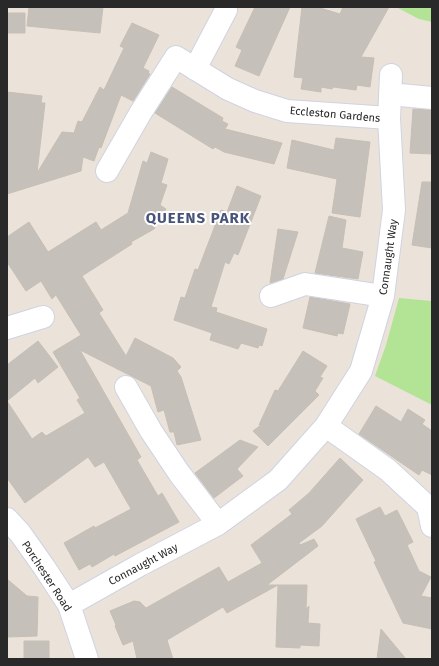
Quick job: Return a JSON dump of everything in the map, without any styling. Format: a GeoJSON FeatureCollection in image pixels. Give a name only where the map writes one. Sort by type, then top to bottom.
{"type":"FeatureCollection","features":[{"type":"Feature","properties":{"kind":"street"},"geometry":{"type":"LineString","coordinates":[[195,69],[226,10]]}},
{"type":"Feature","properties":{"kind":"street","name":"Eccleston Gardens"},"geometry":{"type":"LineString","coordinates":[[107,171],[141,112],[176,57],[228,89],[248,98],[287,111],[389,118]]}},
{"type":"Feature","properties":{"kind":"street","name":"Connaught Way"},"geometry":{"type":"LineString","coordinates":[[69,605],[140,565],[218,524],[278,480],[326,426],[361,371],[383,296],[394,210],[389,118],[390,85],[432,98]]}},
{"type":"Feature","properties":{"kind":"street"},"geometry":{"type":"LineString","coordinates":[[271,296],[305,284],[383,296]]}},
{"type":"Feature","properties":{"kind":"street"},"geometry":{"type":"LineString","coordinates":[[7,328],[43,317]]}},
{"type":"Feature","properties":{"kind":"street"},"geometry":{"type":"LineString","coordinates":[[126,387],[151,432],[179,473],[218,524]]}},
{"type":"Feature","properties":{"kind":"street"},"geometry":{"type":"LineString","coordinates":[[326,426],[388,470],[428,507],[432,526]]}},
{"type":"Feature","properties":{"kind":"street","name":"Porchester Road"},"geometry":{"type":"LineString","coordinates":[[7,519],[20,533],[69,605],[87,659]]}},
{"type":"Feature","properties":{"kind":"green space"},"geometry":{"type":"Polygon","coordinates":[[[396,7],[432,7],[432,22],[419,19],[396,7]]]}},
{"type":"Feature","properties":{"kind":"green space"},"geometry":{"type":"Polygon","coordinates":[[[399,298],[432,301],[432,405],[375,376],[386,345],[399,298]]]}},
{"type":"Feature","properties":{"kind":"building"},"geometry":{"type":"Polygon","coordinates":[[[29,7],[103,7],[100,33],[27,26],[29,7]]]}},
{"type":"Feature","properties":{"kind":"building"},"geometry":{"type":"Polygon","coordinates":[[[255,7],[290,7],[259,76],[235,66],[242,50],[236,47],[255,7]]]}},
{"type":"Feature","properties":{"kind":"building"},"geometry":{"type":"Polygon","coordinates":[[[302,7],[317,7],[340,14],[343,7],[389,7],[361,57],[374,58],[370,87],[357,85],[356,90],[321,87],[321,92],[301,89],[303,78],[294,77],[302,7]]]}},
{"type":"Feature","properties":{"kind":"building"},"geometry":{"type":"Polygon","coordinates":[[[7,13],[25,13],[25,33],[7,33],[7,13]]]}},
{"type":"Feature","properties":{"kind":"building"},"geometry":{"type":"Polygon","coordinates":[[[132,23],[159,35],[143,68],[149,71],[148,73],[150,74],[133,101],[121,95],[101,148],[99,147],[94,161],[83,157],[81,171],[7,194],[7,92],[42,96],[41,103],[45,103],[37,173],[62,132],[74,133],[78,121],[82,122],[100,87],[104,90],[124,48],[120,46],[132,23]]]}},
{"type":"Feature","properties":{"kind":"building"},"geometry":{"type":"Polygon","coordinates":[[[172,87],[223,118],[222,121],[228,124],[225,129],[282,143],[274,164],[224,152],[215,147],[213,149],[155,113],[172,87]]]}},
{"type":"Feature","properties":{"kind":"building"},"geometry":{"type":"Polygon","coordinates":[[[413,109],[432,110],[432,154],[410,153],[413,109]]]}},
{"type":"Feature","properties":{"kind":"building"},"geometry":{"type":"Polygon","coordinates":[[[336,138],[370,142],[360,217],[332,213],[337,179],[287,168],[292,140],[334,150],[336,138]]]}},
{"type":"Feature","properties":{"kind":"building"},"geometry":{"type":"Polygon","coordinates":[[[151,152],[168,159],[161,183],[167,185],[160,205],[166,209],[154,229],[131,242],[132,244],[82,276],[103,310],[99,313],[126,356],[135,338],[173,358],[181,367],[177,371],[181,377],[201,440],[177,445],[174,432],[170,432],[164,410],[158,412],[151,386],[80,350],[141,457],[137,460],[158,496],[162,493],[179,522],[115,556],[114,554],[92,567],[90,564],[79,570],[64,543],[94,526],[95,528],[131,509],[104,462],[95,467],[88,457],[25,503],[7,478],[7,401],[32,439],[42,432],[46,436],[85,413],[77,400],[80,398],[53,352],[81,335],[56,295],[52,299],[41,281],[26,291],[7,262],[7,237],[29,222],[48,252],[96,222],[101,230],[128,213],[143,161],[147,163],[151,152]]]}},
{"type":"Feature","properties":{"kind":"building"},"geometry":{"type":"Polygon","coordinates":[[[422,182],[432,182],[432,248],[412,245],[422,182]]]}},
{"type":"Feature","properties":{"kind":"building"},"geometry":{"type":"Polygon","coordinates":[[[237,186],[261,196],[238,255],[234,253],[229,264],[225,262],[211,307],[217,308],[216,312],[267,329],[262,346],[259,345],[258,348],[241,343],[238,349],[210,340],[212,333],[174,320],[181,297],[185,298],[195,269],[198,270],[221,210],[227,212],[237,186]]]}},
{"type":"Feature","properties":{"kind":"building"},"geometry":{"type":"Polygon","coordinates":[[[329,216],[346,220],[342,248],[363,252],[358,279],[315,273],[329,216]]]}},
{"type":"Feature","properties":{"kind":"building"},"geometry":{"type":"Polygon","coordinates":[[[278,229],[298,232],[283,279],[270,283],[278,229]]]}},
{"type":"Feature","properties":{"kind":"building"},"geometry":{"type":"Polygon","coordinates":[[[310,297],[350,304],[343,334],[338,333],[337,336],[303,328],[310,297]]]}},
{"type":"Feature","properties":{"kind":"building"},"geometry":{"type":"Polygon","coordinates":[[[38,341],[58,367],[38,383],[35,378],[7,401],[7,365],[38,341]]]}},
{"type":"Feature","properties":{"kind":"building"},"geometry":{"type":"Polygon","coordinates":[[[303,351],[327,366],[320,377],[323,378],[315,391],[319,395],[268,446],[253,431],[261,425],[259,425],[275,390],[278,391],[303,351]]]}},
{"type":"Feature","properties":{"kind":"building"},"geometry":{"type":"Polygon","coordinates":[[[376,406],[401,422],[408,409],[425,420],[422,424],[432,431],[432,475],[422,470],[419,475],[359,434],[376,406]]]}},
{"type":"Feature","properties":{"kind":"building"},"geometry":{"type":"Polygon","coordinates":[[[240,440],[258,447],[237,469],[243,476],[214,498],[195,473],[240,440]]]}},
{"type":"Feature","properties":{"kind":"building"},"geometry":{"type":"Polygon","coordinates":[[[340,458],[363,480],[322,526],[299,543],[300,545],[314,539],[318,546],[267,585],[278,585],[227,613],[223,607],[167,640],[173,659],[137,659],[133,641],[123,645],[110,611],[134,601],[140,602],[146,608],[219,567],[228,582],[262,563],[251,545],[292,514],[289,510],[309,493],[340,458]]]}},
{"type":"Feature","properties":{"kind":"building"},"geometry":{"type":"Polygon","coordinates":[[[380,507],[385,516],[397,510],[413,542],[407,545],[419,571],[431,577],[421,596],[432,598],[432,629],[403,623],[374,562],[376,561],[356,519],[380,507]]]}},
{"type":"Feature","properties":{"kind":"building"},"geometry":{"type":"Polygon","coordinates":[[[7,579],[27,596],[38,597],[37,636],[7,637],[7,579]]]}},
{"type":"Feature","properties":{"kind":"building"},"geometry":{"type":"Polygon","coordinates":[[[278,585],[307,585],[306,609],[309,606],[308,623],[320,624],[319,646],[300,645],[300,648],[276,647],[278,585]]]}},
{"type":"Feature","properties":{"kind":"building"},"geometry":{"type":"Polygon","coordinates":[[[381,629],[406,659],[377,659],[381,629]]]}},
{"type":"Feature","properties":{"kind":"building"},"geometry":{"type":"Polygon","coordinates":[[[24,641],[49,641],[49,659],[24,659],[24,641]]]}},
{"type":"Feature","properties":{"kind":"district","name":"QUEENS PARK"},"geometry":{"type":"Point","coordinates":[198,218]}}]}
